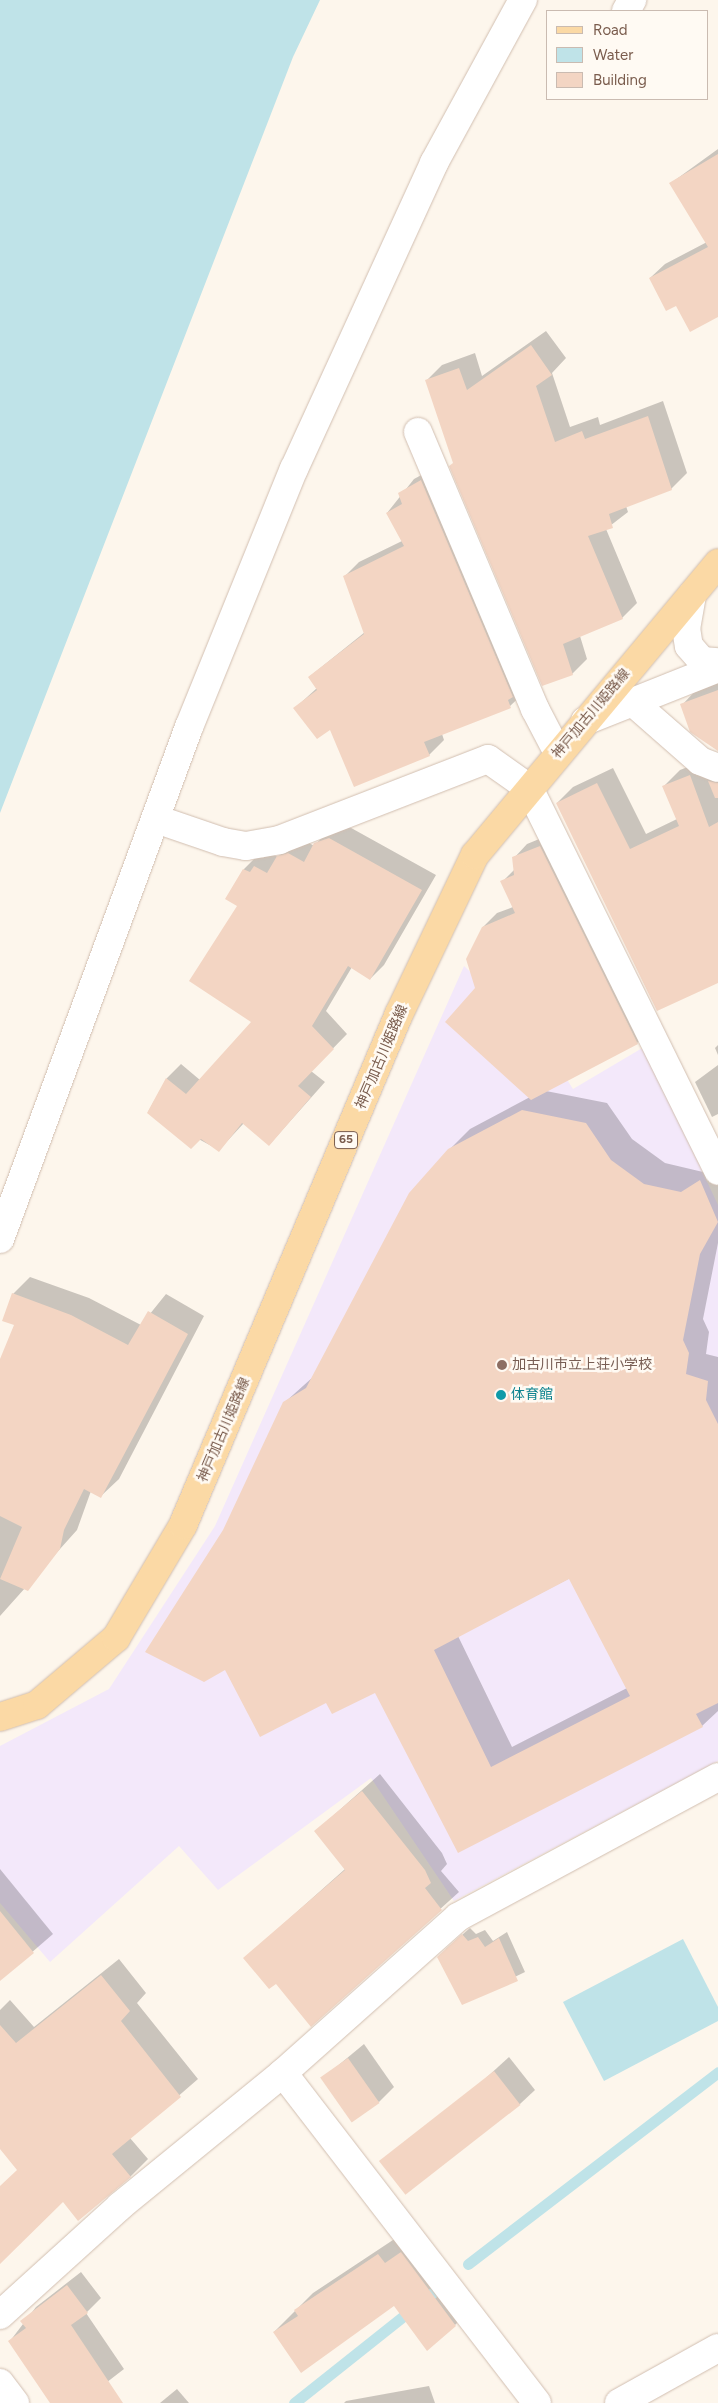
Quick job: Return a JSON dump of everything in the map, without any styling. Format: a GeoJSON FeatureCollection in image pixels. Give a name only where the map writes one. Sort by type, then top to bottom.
{"type":"FeatureCollection","features":[{"type":"Feature","properties":{"kind":"main road","name":"神戸加古川姫路線"},"geometry":{"type":"LineString","coordinates":[[0,1717],[37,1705],[116,1638],[183,1525],[404,1005],[475,855],[718,563]]}},
{"type":"Feature","properties":{"kind":"street"},"geometry":{"type":"LineString","coordinates":[[0,1239],[156,819],[298,460],[434,163],[523,0]]}},
{"type":"Feature","properties":{"kind":"street"},"geometry":{"type":"LineString","coordinates":[[418,432],[535,709],[558,753]]}},
{"type":"Feature","properties":{"kind":"street"},"geometry":{"type":"LineString","coordinates":[[692,595],[686,628],[689,646],[702,661],[718,662]]}},
{"type":"Feature","properties":{"kind":"street"},"geometry":{"type":"LineString","coordinates":[[585,721],[635,704],[718,668]]}},
{"type":"Feature","properties":{"kind":"street"},"geometry":{"type":"LineString","coordinates":[[635,704],[700,761],[718,768]]}},
{"type":"Feature","properties":{"kind":"street"},"geometry":{"type":"LineString","coordinates":[[156,819],[246,846],[279,840],[488,759],[529,788],[718,1171]]}},
{"type":"Feature","properties":{"kind":"street"},"geometry":{"type":"LineString","coordinates":[[0,2315],[120,2206],[282,2073],[458,1917],[718,1777]]}},
{"type":"Feature","properties":{"kind":"street"},"geometry":{"type":"LineString","coordinates":[[282,2073],[537,2403]]}},
{"type":"Feature","properties":{"kind":"street"},"geometry":{"type":"LineString","coordinates":[[619,2403],[718,2348]]}},
{"type":"Feature","properties":{"kind":"street"},"geometry":{"type":"LineString","coordinates":[[0,2383],[15,2403]]}},
{"type":"Feature","properties":{"kind":"shaded area","name":"加古川市立上荘小学校"},"geometry":{"type":"Polygon","coordinates":[[[464,966],[540,1037],[573,1089],[644,1047],[718,1205],[718,1761],[454,1901],[371,1778],[218,1890],[179,1846],[50,1962],[0,1903],[0,1746],[109,1689],[215,1526],[464,966]]]}},
{"type":"Feature","properties":{"kind":"water"},"geometry":{"type":"Polygon","coordinates":[[[0,0],[320,0],[293,57],[0,813],[0,0]]]}},
{"type":"Feature","properties":{"kind":"water"},"geometry":{"type":"Polygon","coordinates":[[[683,1939],[718,2007],[718,2021],[604,2081],[563,2002],[683,1939]]]}},
{"type":"Feature","properties":{"kind":"building"},"geometry":{"type":"Polygon","coordinates":[[[718,154],[718,317],[690,332],[676,306],[666,311],[649,278],[708,247],[669,183],[718,154]]]}},
{"type":"Feature","properties":{"kind":"building"},"geometry":{"type":"Polygon","coordinates":[[[531,345],[552,375],[536,386],[555,442],[582,431],[585,439],[648,416],[672,490],[609,514],[613,528],[588,536],[623,619],[563,644],[573,675],[542,686],[449,466],[453,463],[425,380],[459,368],[467,390],[531,345]]]}},
{"type":"Feature","properties":{"kind":"building"},"geometry":{"type":"Polygon","coordinates":[[[421,480],[513,697],[508,700],[511,708],[424,742],[430,756],[354,787],[330,730],[317,739],[293,708],[317,690],[308,677],[364,634],[343,576],[404,546],[386,513],[402,504],[398,493],[421,480]]]}},
{"type":"Feature","properties":{"kind":"building"},"geometry":{"type":"Polygon","coordinates":[[[718,690],[718,751],[690,732],[680,704],[718,690]]]}},
{"type":"Feature","properties":{"kind":"building"},"geometry":{"type":"Polygon","coordinates":[[[690,775],[709,827],[718,822],[718,983],[657,1011],[556,803],[597,783],[630,849],[679,826],[662,786],[690,775]]]}},
{"type":"Feature","properties":{"kind":"building"},"geometry":{"type":"Polygon","coordinates":[[[708,781],[718,783],[718,798],[715,798],[708,781]]]}},
{"type":"Feature","properties":{"kind":"building"},"geometry":{"type":"Polygon","coordinates":[[[329,838],[422,890],[370,980],[348,966],[312,1026],[334,1049],[298,1086],[311,1097],[269,1146],[242,1123],[219,1152],[201,1139],[191,1149],[147,1113],[166,1078],[186,1094],[251,1022],[189,981],[237,906],[225,899],[243,869],[250,872],[254,866],[267,873],[277,856],[288,853],[304,862],[314,843],[329,838]]]}},
{"type":"Feature","properties":{"kind":"building"},"geometry":{"type":"Polygon","coordinates":[[[540,846],[638,1044],[531,1100],[445,1022],[475,988],[466,959],[482,927],[515,913],[500,881],[514,875],[512,857],[540,846]]]}},
{"type":"Feature","properties":{"kind":"building","name":"加古川市立上荘小学校"},"geometry":{"type":"Polygon","coordinates":[[[522,1110],[586,1123],[611,1160],[644,1184],[681,1192],[700,1180],[718,1222],[700,1254],[683,1340],[689,1353],[686,1374],[708,1381],[706,1400],[718,1424],[718,1703],[696,1714],[703,1727],[458,1853],[375,1693],[332,1714],[326,1703],[260,1737],[225,1670],[204,1682],[145,1652],[223,1530],[283,1402],[306,1388],[409,1193],[448,1149],[522,1110]],[[569,1579],[434,1650],[491,1767],[630,1696],[569,1579]]]}},
{"type":"Feature","properties":{"kind":"building"},"geometry":{"type":"Polygon","coordinates":[[[12,1293],[71,1315],[128,1345],[148,1311],[188,1334],[101,1498],[84,1489],[64,1530],[60,1549],[28,1591],[0,1579],[22,1527],[0,1516],[0,1359],[14,1325],[2,1321],[12,1293]]]}},
{"type":"Feature","properties":{"kind":"building"},"geometry":{"type":"Polygon","coordinates":[[[362,1791],[425,1870],[431,1883],[425,1888],[442,1910],[311,2027],[276,1984],[269,1989],[243,1958],[345,1870],[314,1831],[362,1791]]]}},
{"type":"Feature","properties":{"kind":"building"},"geometry":{"type":"Polygon","coordinates":[[[0,1911],[34,1953],[0,1981],[0,1911]]]}},
{"type":"Feature","properties":{"kind":"building"},"geometry":{"type":"Polygon","coordinates":[[[462,1934],[468,1941],[478,1937],[485,1947],[499,1938],[518,1981],[462,2005],[437,1957],[462,1934]]]}},
{"type":"Feature","properties":{"kind":"building"},"geometry":{"type":"Polygon","coordinates":[[[101,1975],[130,2011],[121,2021],[181,2097],[112,2154],[131,2177],[78,2221],[63,2202],[0,2264],[0,2186],[17,2170],[0,2149],[0,2025],[16,2043],[101,1975]]]}},
{"type":"Feature","properties":{"kind":"building"},"geometry":{"type":"Polygon","coordinates":[[[348,2058],[380,2103],[352,2123],[320,2078],[348,2058]]]}},
{"type":"Feature","properties":{"kind":"building"},"geometry":{"type":"Polygon","coordinates":[[[494,2071],[520,2105],[405,2195],[379,2161],[494,2071]]]}},
{"type":"Feature","properties":{"kind":"building"},"geometry":{"type":"Polygon","coordinates":[[[401,2252],[456,2326],[427,2351],[394,2306],[301,2373],[273,2332],[298,2316],[294,2310],[378,2254],[385,2263],[401,2252]]]}},
{"type":"Feature","properties":{"kind":"building"},"geometry":{"type":"Polygon","coordinates":[[[67,2285],[88,2313],[71,2325],[123,2403],[50,2403],[8,2341],[26,2328],[20,2321],[67,2285]]]}},
{"type":"Feature","properties":{"kind":"waterway"},"geometry":{"type":"LineString","coordinates":[[468,2264],[718,2072]]}},
{"type":"Feature","properties":{"kind":"waterway"},"geometry":{"type":"LineString","coordinates":[[294,2403],[435,2291]]}},
{"type":"Feature","properties":{"kind":"place","name":"加古川市立上荘小学校"},"geometry":{"type":"Point","coordinates":[502,1365]}},
{"type":"Feature","properties":{"kind":"place","name":"体育館"},"geometry":{"type":"Point","coordinates":[501,1395]}}]}
